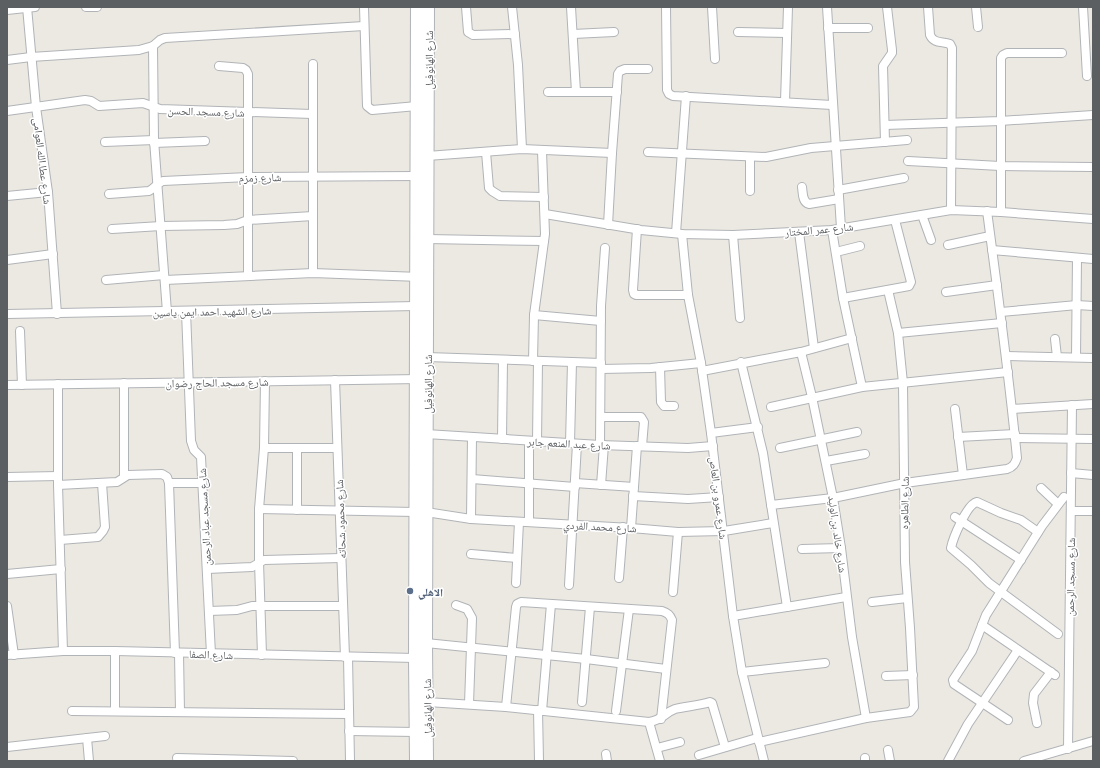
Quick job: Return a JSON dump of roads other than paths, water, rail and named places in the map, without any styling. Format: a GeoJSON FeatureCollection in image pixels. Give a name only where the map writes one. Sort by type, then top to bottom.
{"type":"FeatureCollection","features":[{"type":"Feature","properties":{"kind":"street"},"geometry":{"type":"LineString","coordinates":[[7,10],[30,7]]}},
{"type":"Feature","properties":{"kind":"street","name":"شارع عطا الله العوامى"},"geometry":{"type":"LineString","coordinates":[[30,7],[31,57],[36,107],[48,192],[57,314]]}},
{"type":"Feature","properties":{"kind":"street"},"geometry":{"type":"LineString","coordinates":[[86,7],[97,7]]}},
{"type":"Feature","properties":{"kind":"street"},"geometry":{"type":"LineString","coordinates":[[364,7],[367,106],[372,110],[417,106]]}},
{"type":"Feature","properties":{"kind":"street","name":"شارع الهانوفيل"},"geometry":{"type":"LineString","coordinates":[[417,7],[417,176],[427,357],[421,379],[421,512],[426,643],[427,761]]}},
{"type":"Feature","properties":{"kind":"street","name":"شارع الهانوفيل"},"geometry":{"type":"LineString","coordinates":[[416,761],[415,658],[426,434],[416,306],[422,277],[427,239],[428,7]]}},
{"type":"Feature","properties":{"kind":"street"},"geometry":{"type":"LineString","coordinates":[[466,7],[468,32],[470,34],[515,34]]}},
{"type":"Feature","properties":{"kind":"street"},"geometry":{"type":"LineString","coordinates":[[512,7],[518,65],[522,150]]}},
{"type":"Feature","properties":{"kind":"street"},"geometry":{"type":"LineString","coordinates":[[571,7],[576,92]]}},
{"type":"Feature","properties":{"kind":"street"},"geometry":{"type":"LineString","coordinates":[[666,7],[667,90],[669,94],[673,96],[832,105]]}},
{"type":"Feature","properties":{"kind":"street"},"geometry":{"type":"LineString","coordinates":[[712,7],[715,59]]}},
{"type":"Feature","properties":{"kind":"street"},"geometry":{"type":"LineString","coordinates":[[785,102],[788,7]]}},
{"type":"Feature","properties":{"kind":"street"},"geometry":{"type":"LineString","coordinates":[[826,7],[838,194],[836,252],[843,298],[862,387]]}},
{"type":"Feature","properties":{"kind":"street"},"geometry":{"type":"LineString","coordinates":[[885,142],[883,66],[892,53],[887,7]]}},
{"type":"Feature","properties":{"kind":"street"},"geometry":{"type":"LineString","coordinates":[[928,7],[930,35],[932,39],[936,42],[950,44],[952,48],[951,210]]}},
{"type":"Feature","properties":{"kind":"street"},"geometry":{"type":"LineString","coordinates":[[976,7],[978,27]]}},
{"type":"Feature","properties":{"kind":"street"},"geometry":{"type":"LineString","coordinates":[[1083,7],[1087,76]]}},
{"type":"Feature","properties":{"kind":"street"},"geometry":{"type":"LineString","coordinates":[[7,60],[139,50],[153,46],[165,38],[364,26]]}},
{"type":"Feature","properties":{"kind":"street"},"geometry":{"type":"LineString","coordinates":[[1084,27],[1093,26]]}},
{"type":"Feature","properties":{"kind":"street"},"geometry":{"type":"LineString","coordinates":[[828,28],[868,28]]}},
{"type":"Feature","properties":{"kind":"street"},"geometry":{"type":"LineString","coordinates":[[573,34],[614,32]]}},
{"type":"Feature","properties":{"kind":"street"},"geometry":{"type":"LineString","coordinates":[[738,32],[787,33]]}},
{"type":"Feature","properties":{"kind":"street"},"geometry":{"type":"LineString","coordinates":[[153,46],[154,141],[167,312]]}},
{"type":"Feature","properties":{"kind":"street"},"geometry":{"type":"LineString","coordinates":[[1001,212],[1000,58],[1008,53],[1062,53]]}},
{"type":"Feature","properties":{"kind":"street"},"geometry":{"type":"LineString","coordinates":[[312,64],[313,274]]}},
{"type":"Feature","properties":{"kind":"street"},"geometry":{"type":"LineString","coordinates":[[219,66],[243,68],[248,74],[248,276]]}},
{"type":"Feature","properties":{"kind":"street"},"geometry":{"type":"LineString","coordinates":[[608,225],[618,74],[620,70],[625,69],[648,70]]}},
{"type":"Feature","properties":{"kind":"street"},"geometry":{"type":"LineString","coordinates":[[548,92],[617,92]]}},
{"type":"Feature","properties":{"kind":"street","name":"شارع عمرو بن العاص"},"geometry":{"type":"LineString","coordinates":[[686,96],[679,234],[688,295],[702,367],[724,531],[733,616],[742,672],[764,761]]}},
{"type":"Feature","properties":{"kind":"street","name":"شارع مسجد الحسن"},"geometry":{"type":"LineString","coordinates":[[7,111],[84,100],[91,101],[99,106],[143,102],[147,103],[153,108],[160,109],[312,114]]}},
{"type":"Feature","properties":{"kind":"street"},"geometry":{"type":"LineString","coordinates":[[885,125],[1000,121],[1093,115]]}},
{"type":"Feature","properties":{"kind":"street"},"geometry":{"type":"LineString","coordinates":[[648,152],[771,157],[811,148],[907,140]]}},
{"type":"Feature","properties":{"kind":"street"},"geometry":{"type":"LineString","coordinates":[[105,142],[205,141]]}},
{"type":"Feature","properties":{"kind":"street"},"geometry":{"type":"LineString","coordinates":[[427,156],[522,150],[612,153]]}},
{"type":"Feature","properties":{"kind":"street"},"geometry":{"type":"LineString","coordinates":[[529,522],[529,483],[533,441],[535,361],[534,315],[544,241],[545,214],[542,151]]}},
{"type":"Feature","properties":{"kind":"street"},"geometry":{"type":"LineString","coordinates":[[486,152],[489,188],[496,194],[500,196],[544,197]]}},
{"type":"Feature","properties":{"kind":"street"},"geometry":{"type":"LineString","coordinates":[[750,157],[750,191]]}},
{"type":"Feature","properties":{"kind":"street"},"geometry":{"type":"LineString","coordinates":[[908,161],[1000,166],[1093,167]]}},
{"type":"Feature","properties":{"kind":"street","name":"شارع زمزم"},"geometry":{"type":"LineString","coordinates":[[109,194],[149,191],[154,189],[157,184],[163,181],[248,177],[417,176]]}},
{"type":"Feature","properties":{"kind":"street"},"geometry":{"type":"LineString","coordinates":[[802,187],[804,201],[809,204],[838,194],[904,178]]}},
{"type":"Feature","properties":{"kind":"street"},"geometry":{"type":"LineString","coordinates":[[7,196],[48,192]]}},
{"type":"Feature","properties":{"kind":"street","name":"شارع عمر المختار"},"geometry":{"type":"LineString","coordinates":[[545,214],[608,225],[679,234],[732,235],[837,229],[951,210],[987,211],[1093,220]]}},
{"type":"Feature","properties":{"kind":"street"},"geometry":{"type":"LineString","coordinates":[[771,505],[834,498],[904,482],[1007,469],[1016,463],[1017,458],[1008,372],[987,211]]}},
{"type":"Feature","properties":{"kind":"street"},"geometry":{"type":"LineString","coordinates":[[922,215],[931,240]]}},
{"type":"Feature","properties":{"kind":"street"},"geometry":{"type":"LineString","coordinates":[[112,229],[160,226],[224,225],[236,224],[248,220],[313,216]]}},
{"type":"Feature","properties":{"kind":"street"},"geometry":{"type":"LineString","coordinates":[[843,298],[909,286],[911,282],[894,220]]}},
{"type":"Feature","properties":{"kind":"street"},"geometry":{"type":"LineString","coordinates":[[637,229],[634,294],[688,295]]}},
{"type":"Feature","properties":{"kind":"street"},"geometry":{"type":"LineString","coordinates":[[799,232],[814,348]]}},
{"type":"Feature","properties":{"kind":"street"},"geometry":{"type":"LineString","coordinates":[[732,235],[740,318]]}},
{"type":"Feature","properties":{"kind":"street"},"geometry":{"type":"LineString","coordinates":[[948,245],[990,236]]}},
{"type":"Feature","properties":{"kind":"street"},"geometry":{"type":"LineString","coordinates":[[427,239],[544,241]]}},
{"type":"Feature","properties":{"kind":"street"},"geometry":{"type":"LineString","coordinates":[[836,252],[860,246]]}},
{"type":"Feature","properties":{"kind":"street"},"geometry":{"type":"LineString","coordinates":[[601,485],[601,321],[605,248]]}},
{"type":"Feature","properties":{"kind":"street"},"geometry":{"type":"LineString","coordinates":[[992,250],[1093,259]]}},
{"type":"Feature","properties":{"kind":"street"},"geometry":{"type":"LineString","coordinates":[[7,260],[53,254]]}},
{"type":"Feature","properties":{"kind":"street"},"geometry":{"type":"LineString","coordinates":[[1076,357],[1077,258]]}},
{"type":"Feature","properties":{"kind":"street"},"geometry":{"type":"LineString","coordinates":[[106,280],[313,274],[422,277]]}},
{"type":"Feature","properties":{"kind":"street"},"geometry":{"type":"LineString","coordinates":[[946,292],[997,285]]}},
{"type":"Feature","properties":{"kind":"street","name":"شارع الطاهره"},"geometry":{"type":"LineString","coordinates":[[866,718],[906,713],[913,710],[914,707],[903,521],[903,383],[898,333],[888,290]]}},
{"type":"Feature","properties":{"kind":"street"},"geometry":{"type":"LineString","coordinates":[[1001,312],[1077,305],[1093,306]]}},
{"type":"Feature","properties":{"kind":"street","name":"شارع الشهيد احمد ايمن ياسين"},"geometry":{"type":"LineString","coordinates":[[7,314],[416,306]]}},
{"type":"Feature","properties":{"kind":"street","name":"شارع مسجد عباد الرحمن"},"geometry":{"type":"LineString","coordinates":[[186,311],[191,441],[194,450],[201,457],[211,654]]}},
{"type":"Feature","properties":{"kind":"street"},"geometry":{"type":"LineString","coordinates":[[534,315],[601,321]]}},
{"type":"Feature","properties":{"kind":"street"},"geometry":{"type":"LineString","coordinates":[[898,333],[1002,323]]}},
{"type":"Feature","properties":{"kind":"street"},"geometry":{"type":"LineString","coordinates":[[20,331],[22,385]]}},
{"type":"Feature","properties":{"kind":"street"},"geometry":{"type":"LineString","coordinates":[[427,357],[572,362],[601,366],[702,367],[801,352],[852,338]]}},
{"type":"Feature","properties":{"kind":"street"},"geometry":{"type":"LineString","coordinates":[[1055,338],[1057,357]]}},
{"type":"Feature","properties":{"kind":"street","name":"شارع خالد بن الوليد"},"geometry":{"type":"LineString","coordinates":[[801,352],[834,498],[846,596],[866,718]]}},
{"type":"Feature","properties":{"kind":"street"},"geometry":{"type":"LineString","coordinates":[[1006,356],[1093,358]]}},
{"type":"Feature","properties":{"kind":"street"},"geometry":{"type":"LineString","coordinates":[[502,439],[503,360]]}},
{"type":"Feature","properties":{"kind":"street"},"geometry":{"type":"LineString","coordinates":[[569,585],[575,485],[572,362]]}},
{"type":"Feature","properties":{"kind":"street"},"geometry":{"type":"LineString","coordinates":[[741,362],[758,427],[763,453],[787,607]]}},
{"type":"Feature","properties":{"kind":"street"},"geometry":{"type":"LineString","coordinates":[[660,367],[661,402],[664,406],[674,406]]}},
{"type":"Feature","properties":{"kind":"street"},"geometry":{"type":"LineString","coordinates":[[771,407],[862,387],[1008,372]]}},
{"type":"Feature","properties":{"kind":"street","name":"شارع مسجد الحاج رضوان"},"geometry":{"type":"LineString","coordinates":[[7,385],[421,379]]}},
{"type":"Feature","properties":{"kind":"street","name":"شارع محمود شحاته"},"geometry":{"type":"LineString","coordinates":[[335,380],[350,761]]}},
{"type":"Feature","properties":{"kind":"street"},"geometry":{"type":"LineString","coordinates":[[262,655],[258,509],[264,448],[265,381]]}},
{"type":"Feature","properties":{"kind":"street"},"geometry":{"type":"LineString","coordinates":[[124,383],[124,476]]}},
{"type":"Feature","properties":{"kind":"street"},"geometry":{"type":"LineString","coordinates":[[58,384],[58,485],[63,651]]}},
{"type":"Feature","properties":{"kind":"street"},"geometry":{"type":"LineString","coordinates":[[1012,409],[1093,404]]}},
{"type":"Feature","properties":{"kind":"street","name":"شارع مسجد الرحمن"},"geometry":{"type":"LineString","coordinates":[[1068,749],[1072,405]]}},
{"type":"Feature","properties":{"kind":"street"},"geometry":{"type":"LineString","coordinates":[[955,409],[962,475]]}},
{"type":"Feature","properties":{"kind":"street"},"geometry":{"type":"LineString","coordinates":[[600,417],[640,417],[644,422],[619,578]]}},
{"type":"Feature","properties":{"kind":"street"},"geometry":{"type":"LineString","coordinates":[[711,433],[758,427]]}},
{"type":"Feature","properties":{"kind":"street"},"geometry":{"type":"LineString","coordinates":[[780,448],[857,432]]}},
{"type":"Feature","properties":{"kind":"street","name":"شارع عبد المنعم جابر"},"geometry":{"type":"LineString","coordinates":[[426,434],[574,444],[688,448],[713,446]]}},
{"type":"Feature","properties":{"kind":"street"},"geometry":{"type":"LineString","coordinates":[[958,437],[1015,436],[1093,439]]}},
{"type":"Feature","properties":{"kind":"street"},"geometry":{"type":"LineString","coordinates":[[471,518],[472,437]]}},
{"type":"Feature","properties":{"kind":"street"},"geometry":{"type":"LineString","coordinates":[[264,448],[337,448]]}},
{"type":"Feature","properties":{"kind":"street"},"geometry":{"type":"LineString","coordinates":[[297,448],[297,510]]}},
{"type":"Feature","properties":{"kind":"street"},"geometry":{"type":"LineString","coordinates":[[826,462],[865,454]]}},
{"type":"Feature","properties":{"kind":"street"},"geometry":{"type":"LineString","coordinates":[[1071,473],[1093,475]]}},
{"type":"Feature","properties":{"kind":"street"},"geometry":{"type":"LineString","coordinates":[[58,485],[116,482],[128,475],[162,474],[167,477],[169,483],[180,712]]}},
{"type":"Feature","properties":{"kind":"street"},"geometry":{"type":"LineString","coordinates":[[7,477],[58,476]]}},
{"type":"Feature","properties":{"kind":"street"},"geometry":{"type":"LineString","coordinates":[[472,479],[634,487]]}},
{"type":"Feature","properties":{"kind":"street"},"geometry":{"type":"LineString","coordinates":[[60,540],[98,537],[101,534],[105,527],[102,483]]}},
{"type":"Feature","properties":{"kind":"street"},"geometry":{"type":"LineString","coordinates":[[169,483],[202,483]]}},
{"type":"Feature","properties":{"kind":"street"},"geometry":{"type":"LineString","coordinates":[[1041,488],[1058,504]]}},
{"type":"Feature","properties":{"kind":"street"},"geometry":{"type":"LineString","coordinates":[[633,496],[688,499],[719,497]]}},
{"type":"Feature","properties":{"kind":"street"},"geometry":{"type":"LineString","coordinates":[[1008,720],[953,682],[972,651],[986,615],[1038,532],[1064,497]]}},
{"type":"Feature","properties":{"kind":"street"},"geometry":{"type":"LineString","coordinates":[[1038,532],[1021,520],[991,510],[977,502],[974,503],[958,519],[950,548],[964,559],[988,583],[1058,634]]}},
{"type":"Feature","properties":{"kind":"street","name":"شارع محمد الفردي"},"geometry":{"type":"LineString","coordinates":[[258,509],[421,512],[519,522],[627,527],[678,532],[724,531],[773,524]]}},
{"type":"Feature","properties":{"kind":"street"},"geometry":{"type":"LineString","coordinates":[[1071,511],[1093,511]]}},
{"type":"Feature","properties":{"kind":"street"},"geometry":{"type":"LineString","coordinates":[[958,519],[1021,560]]}},
{"type":"Feature","properties":{"kind":"street"},"geometry":{"type":"LineString","coordinates":[[516,583],[519,522]]}},
{"type":"Feature","properties":{"kind":"street"},"geometry":{"type":"LineString","coordinates":[[673,592],[678,532]]}},
{"type":"Feature","properties":{"kind":"street"},"geometry":{"type":"LineString","coordinates":[[802,549],[841,548]]}},
{"type":"Feature","properties":{"kind":"street"},"geometry":{"type":"LineString","coordinates":[[471,554],[517,558]]}},
{"type":"Feature","properties":{"kind":"street"},"geometry":{"type":"LineString","coordinates":[[207,568],[252,567],[264,560],[341,558]]}},
{"type":"Feature","properties":{"kind":"street"},"geometry":{"type":"LineString","coordinates":[[7,574],[61,569]]}},
{"type":"Feature","properties":{"kind":"street"},"geometry":{"type":"LineString","coordinates":[[733,616],[846,596]]}},
{"type":"Feature","properties":{"kind":"street"},"geometry":{"type":"LineString","coordinates":[[872,602],[907,598]]}},
{"type":"Feature","properties":{"kind":"street"},"geometry":{"type":"LineString","coordinates":[[506,707],[517,604],[521,602],[629,609],[667,612],[672,620],[661,719]]}},
{"type":"Feature","properties":{"kind":"street"},"geometry":{"type":"LineString","coordinates":[[539,761],[540,711],[547,656],[551,604]]}},
{"type":"Feature","properties":{"kind":"street"},"geometry":{"type":"LineString","coordinates":[[456,605],[467,610],[472,618],[468,704]]}},
{"type":"Feature","properties":{"kind":"street"},"geometry":{"type":"LineString","coordinates":[[7,606],[10,655]]}},
{"type":"Feature","properties":{"kind":"street"},"geometry":{"type":"LineString","coordinates":[[209,611],[233,610],[252,606],[343,606]]}},
{"type":"Feature","properties":{"kind":"street"},"geometry":{"type":"LineString","coordinates":[[582,702],[590,607]]}},
{"type":"Feature","properties":{"kind":"street"},"geometry":{"type":"LineString","coordinates":[[616,711],[629,609]]}},
{"type":"Feature","properties":{"kind":"street"},"geometry":{"type":"LineString","coordinates":[[982,625],[1053,673],[1034,694],[1033,703],[1037,723]]}},
{"type":"Feature","properties":{"kind":"street"},"geometry":{"type":"LineString","coordinates":[[426,643],[471,649],[586,659],[666,669]]}},
{"type":"Feature","properties":{"kind":"street"},"geometry":{"type":"LineString","coordinates":[[948,761],[968,724],[1018,650]]}},
{"type":"Feature","properties":{"kind":"street","name":"شارع الصفا"},"geometry":{"type":"LineString","coordinates":[[10,655],[63,651],[115,651],[415,658]]}},
{"type":"Feature","properties":{"kind":"street"},"geometry":{"type":"LineString","coordinates":[[115,651],[115,711]]}},
{"type":"Feature","properties":{"kind":"street"},"geometry":{"type":"LineString","coordinates":[[742,672],[824,663]]}},
{"type":"Feature","properties":{"kind":"street"},"geometry":{"type":"LineString","coordinates":[[886,676],[913,675]]}},
{"type":"Feature","properties":{"kind":"street"},"geometry":{"type":"LineString","coordinates":[[427,702],[506,707],[649,722],[661,719],[674,710],[711,702],[725,748]]}},
{"type":"Feature","properties":{"kind":"street"},"geometry":{"type":"LineString","coordinates":[[72,711],[349,714]]}},
{"type":"Feature","properties":{"kind":"street"},"geometry":{"type":"LineString","coordinates":[[699,755],[758,740],[866,718]]}},
{"type":"Feature","properties":{"kind":"street"},"geometry":{"type":"LineString","coordinates":[[649,722],[660,761]]}},
{"type":"Feature","properties":{"kind":"street"},"geometry":{"type":"LineString","coordinates":[[349,731],[416,732]]}},
{"type":"Feature","properties":{"kind":"street"},"geometry":{"type":"LineString","coordinates":[[7,747],[105,736]]}},
{"type":"Feature","properties":{"kind":"street"},"geometry":{"type":"LineString","coordinates":[[86,738],[88,761]]}},
{"type":"Feature","properties":{"kind":"street"},"geometry":{"type":"LineString","coordinates":[[1024,761],[1093,741]]}},
{"type":"Feature","properties":{"kind":"street"},"geometry":{"type":"LineString","coordinates":[[656,748],[680,742]]}},
{"type":"Feature","properties":{"kind":"street"},"geometry":{"type":"LineString","coordinates":[[888,750],[890,761]]}},
{"type":"Feature","properties":{"kind":"street"},"geometry":{"type":"LineString","coordinates":[[177,758],[293,761]]}},
{"type":"Feature","properties":{"kind":"place","name":"الاهلي"},"geometry":{"type":"Point","coordinates":[410,591]}}]}
